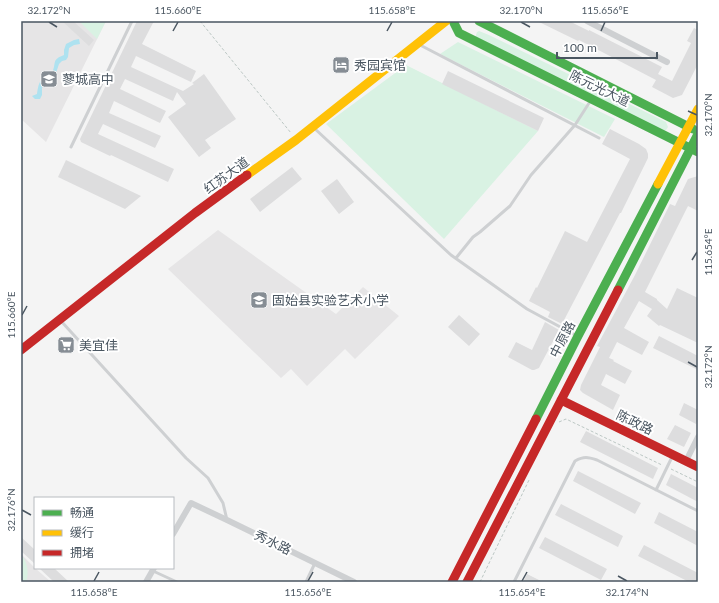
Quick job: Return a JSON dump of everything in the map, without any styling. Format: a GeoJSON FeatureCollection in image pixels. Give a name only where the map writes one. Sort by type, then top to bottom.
{"type":"FeatureCollection","features":[{"type":"Feature","properties":{"kind":"main road","name":"红苏大道"},"geometry":{"type":"LineString","coordinates":[[21,350],[195,213],[313,127],[446,21]]}},
{"type":"Feature","properties":{"kind":"main road","name":"陈元光大道"},"geometry":{"type":"LineString","coordinates":[[453,21],[459,33],[695,150]]}},
{"type":"Feature","properties":{"kind":"main road","name":"陈元光大道"},"geometry":{"type":"LineString","coordinates":[[479,21],[698,132]]}},
{"type":"Feature","properties":{"kind":"main road","name":"中原路"},"geometry":{"type":"LineString","coordinates":[[452,582],[578,336],[698,109]]}},
{"type":"Feature","properties":{"kind":"main road","name":"中原路"},"geometry":{"type":"LineString","coordinates":[[467,582],[561,400],[695,150],[698,132]]}},
{"type":"Feature","properties":{"kind":"main road","name":"陈政路"},"geometry":{"type":"LineString","coordinates":[[561,400],[698,467]]}},
{"type":"Feature","properties":{"kind":"street"},"geometry":{"type":"LineString","coordinates":[[588,21],[667,62]]}},
{"type":"Feature","properties":{"kind":"street"},"geometry":{"type":"LineString","coordinates":[[686,461],[698,437]]}},
{"type":"Feature","properties":{"kind":"street","name":"秀水路"},"geometry":{"type":"LineString","coordinates":[[174,532],[190,503],[354,582]]}},
{"type":"Feature","properties":{"kind":"street"},"geometry":{"type":"LineString","coordinates":[[146,582],[153,569]]}},
{"type":"Feature","properties":{"kind":"lane"},"geometry":{"type":"LineString","coordinates":[[71,148],[132,21]]}},
{"type":"Feature","properties":{"kind":"lane"},"geometry":{"type":"LineString","coordinates":[[418,44],[599,138]]}},
{"type":"Feature","properties":{"kind":"lane"},"geometry":{"type":"LineString","coordinates":[[456,258],[473,237],[510,206],[531,175],[575,125],[592,99]]}},
{"type":"Feature","properties":{"kind":"lane"},"geometry":{"type":"LineString","coordinates":[[313,127],[451,255],[527,309],[578,336]]}},
{"type":"Feature","properties":{"kind":"lane"},"geometry":{"type":"LineString","coordinates":[[60,320],[186,458],[208,478],[223,503],[227,520]]}},
{"type":"Feature","properties":{"kind":"lane"},"geometry":{"type":"LineString","coordinates":[[656,490],[674,455]]}},
{"type":"Feature","properties":{"kind":"lane"},"geometry":{"type":"LineString","coordinates":[[514,582],[575,461],[581,458],[588,457],[597,460],[698,511]]}},
{"type":"Feature","properties":{"kind":"lane"},"geometry":{"type":"LineString","coordinates":[[306,582],[315,563]]}},
{"type":"Feature","properties":{"kind":"lane"},"geometry":{"type":"LineString","coordinates":[[153,569],[177,582]]}},
{"type":"Feature","properties":{"kind":"path"},"geometry":{"type":"LineString","coordinates":[[200,21],[296,140]]}},
{"type":"Feature","properties":{"kind":"shaded area","name":"蓼城高中"},"geometry":{"type":"Polygon","coordinates":[[[21,21],[106,21],[46,142],[21,119],[21,21]]]}},
{"type":"Feature","properties":{"kind":"shaded area","name":"固始县实验艺术小学"},"geometry":{"type":"Polygon","coordinates":[[[218,230],[336,314],[363,287],[399,316],[355,359],[345,349],[307,386],[291,369],[281,378],[168,269],[218,230]]]}},
{"type":"Feature","properties":{"kind":"shaded area"},"geometry":{"type":"Polygon","coordinates":[[[21,554],[34,567],[34,569],[36,569],[51,582],[21,582],[21,554]]]}},
{"type":"Feature","properties":{"kind":"green space"},"geometry":{"type":"Polygon","coordinates":[[[79,21],[106,21],[97,39],[79,21]]]}},
{"type":"Feature","properties":{"kind":"green space"},"geometry":{"type":"Polygon","coordinates":[[[479,31],[666,122],[668,127],[664,131],[475,38],[477,32],[479,31]]]}},
{"type":"Feature","properties":{"kind":"green space"},"geometry":{"type":"Polygon","coordinates":[[[458,42],[615,119],[604,137],[440,54],[458,42]]]}},
{"type":"Feature","properties":{"kind":"green space"},"geometry":{"type":"Polygon","coordinates":[[[406,65],[538,131],[444,239],[326,124],[406,65]]]}},
{"type":"Feature","properties":{"kind":"green space"},"geometry":{"type":"Polygon","coordinates":[[[21,555],[27,568],[26,582],[21,582],[21,555]]]}},
{"type":"Feature","properties":{"kind":"water"},"geometry":{"type":"Polygon","coordinates":[[[79,39],[80,44],[69,48],[68,57],[66,60],[59,64],[55,76],[42,88],[42,95],[40,99],[35,99],[32,96],[37,94],[39,83],[52,73],[57,58],[64,55],[66,44],[79,39]]]}},
{"type":"Feature","properties":{"kind":"building"},"geometry":{"type":"Polygon","coordinates":[[[62,21],[73,21],[94,40],[89,46],[62,21]]]}},
{"type":"Feature","properties":{"kind":"building"},"geometry":{"type":"Polygon","coordinates":[[[137,21],[154,21],[142,44],[196,71],[191,82],[136,56],[131,67],[183,91],[194,84],[192,83],[204,74],[236,119],[205,140],[211,148],[199,157],[168,117],[186,104],[177,92],[173,101],[125,79],[120,89],[166,111],[160,123],[114,101],[109,113],[161,136],[155,148],[103,124],[98,134],[174,169],[168,182],[83,143],[80,139],[137,21]]]}},
{"type":"Feature","properties":{"kind":"building"},"geometry":{"type":"Polygon","coordinates":[[[537,21],[569,21],[662,67],[658,74],[672,81],[691,43],[687,41],[694,28],[698,30],[698,64],[682,95],[673,98],[652,87],[656,80],[579,40],[578,41],[537,21]]]}},
{"type":"Feature","properties":{"kind":"building"},"geometry":{"type":"Polygon","coordinates":[[[448,71],[544,118],[538,131],[442,84],[448,71]]]}},
{"type":"Feature","properties":{"kind":"building"},"geometry":{"type":"Polygon","coordinates":[[[610,129],[646,149],[648,158],[621,213],[562,324],[548,317],[550,312],[529,301],[565,231],[587,242],[630,159],[602,144],[610,129]]]}},
{"type":"Feature","properties":{"kind":"building"},"geometry":{"type":"Polygon","coordinates":[[[66,160],[141,196],[125,209],[58,177],[66,160]]]}},
{"type":"Feature","properties":{"kind":"building"},"geometry":{"type":"Polygon","coordinates":[[[292,167],[302,179],[260,212],[250,199],[292,167]]]}},
{"type":"Feature","properties":{"kind":"building"},"geometry":{"type":"Polygon","coordinates":[[[698,176],[698,211],[688,206],[645,292],[657,299],[667,309],[677,288],[698,298],[698,343],[660,325],[659,326],[647,316],[652,309],[639,301],[624,328],[649,342],[642,355],[617,342],[609,358],[632,371],[625,384],[606,374],[601,385],[620,395],[613,410],[583,393],[580,390],[581,385],[600,347],[597,346],[635,275],[670,204],[675,206],[688,179],[698,176]]]}},
{"type":"Feature","properties":{"kind":"building"},"geometry":{"type":"Polygon","coordinates":[[[337,179],[354,202],[339,214],[321,191],[337,179]]]}},
{"type":"Feature","properties":{"kind":"building"},"geometry":{"type":"Polygon","coordinates":[[[459,315],[480,334],[469,346],[448,327],[459,315]]]}},
{"type":"Feature","properties":{"kind":"building"},"geometry":{"type":"Polygon","coordinates":[[[545,322],[559,330],[539,368],[532,370],[508,357],[516,342],[532,350],[545,322]]]}},
{"type":"Feature","properties":{"kind":"building"},"geometry":{"type":"Polygon","coordinates":[[[659,336],[698,356],[698,370],[653,348],[659,336]]]}},
{"type":"Feature","properties":{"kind":"building"},"geometry":{"type":"Polygon","coordinates":[[[684,403],[698,410],[698,419],[696,424],[679,415],[684,403]]]}},
{"type":"Feature","properties":{"kind":"building"},"geometry":{"type":"Polygon","coordinates":[[[675,425],[691,433],[684,447],[667,439],[675,425]]]}},
{"type":"Feature","properties":{"kind":"building"},"geometry":{"type":"Polygon","coordinates":[[[586,431],[658,468],[653,479],[580,442],[586,431]]]}},
{"type":"Feature","properties":{"kind":"building"},"geometry":{"type":"Polygon","coordinates":[[[578,471],[641,503],[635,514],[573,481],[578,471]]]}},
{"type":"Feature","properties":{"kind":"building"},"geometry":{"type":"Polygon","coordinates":[[[671,474],[698,488],[698,502],[666,485],[671,474]]]}},
{"type":"Feature","properties":{"kind":"building"},"geometry":{"type":"Polygon","coordinates":[[[561,504],[623,536],[618,547],[555,515],[561,504]]]}},
{"type":"Feature","properties":{"kind":"building"},"geometry":{"type":"Polygon","coordinates":[[[659,512],[698,532],[698,546],[654,523],[659,512]]]}},
{"type":"Feature","properties":{"kind":"building"},"geometry":{"type":"Polygon","coordinates":[[[21,537],[34,549],[34,563],[21,551],[21,537]]]}},
{"type":"Feature","properties":{"kind":"building"},"geometry":{"type":"Polygon","coordinates":[[[545,537],[607,569],[601,580],[539,548],[545,537]]]}},
{"type":"Feature","properties":{"kind":"building"},"geometry":{"type":"Polygon","coordinates":[[[644,545],[698,573],[698,582],[689,582],[638,556],[644,545]]]}},
{"type":"Feature","properties":{"kind":"building"},"geometry":{"type":"Polygon","coordinates":[[[40,569],[55,569],[69,582],[54,582],[40,569]]]}},
{"type":"Feature","properties":{"kind":"building"},"geometry":{"type":"Polygon","coordinates":[[[527,574],[543,582],[523,582],[527,574]]]}},
{"type":"Feature","properties":{"kind":"traffic: fast"},"geometry":{"type":"LineString","coordinates":[[453,21],[459,33],[698,152]]}},
{"type":"Feature","properties":{"kind":"traffic: fast"},"geometry":{"type":"LineString","coordinates":[[479,21],[693,129]]}},
{"type":"Feature","properties":{"kind":"traffic: fast"},"geometry":{"type":"LineString","coordinates":[[618,290],[698,134]]}},
{"type":"Feature","properties":{"kind":"traffic: fast"},"geometry":{"type":"LineString","coordinates":[[536,419],[658,184]]}},
{"type":"Feature","properties":{"kind":"traffic: slow"},"geometry":{"type":"LineString","coordinates":[[247,175],[296,140],[446,21]]}},
{"type":"Feature","properties":{"kind":"traffic: slow"},"geometry":{"type":"LineString","coordinates":[[658,184],[698,109]]}},
{"type":"Feature","properties":{"kind":"traffic: jam"},"geometry":{"type":"LineString","coordinates":[[21,350],[195,213],[247,175]]}},
{"type":"Feature","properties":{"kind":"traffic: jam"},"geometry":{"type":"LineString","coordinates":[[467,582],[618,290]]}},
{"type":"Feature","properties":{"kind":"traffic: jam"},"geometry":{"type":"LineString","coordinates":[[561,400],[698,467]]}},
{"type":"Feature","properties":{"kind":"traffic: jam"},"geometry":{"type":"LineString","coordinates":[[452,582],[536,419]]}},
{"type":"Feature","properties":{"kind":"place","name":"秀园宾馆"},"geometry":{"type":"Point","coordinates":[341,65]}},
{"type":"Feature","properties":{"kind":"place","name":"蓼城高中"},"geometry":{"type":"Point","coordinates":[49,79]}},
{"type":"Feature","properties":{"kind":"place","name":"固始县实验艺术小学"},"geometry":{"type":"Point","coordinates":[259,300]}},
{"type":"Feature","properties":{"kind":"place","name":"美宜佳"},"geometry":{"type":"Point","coordinates":[66,345]}}]}
